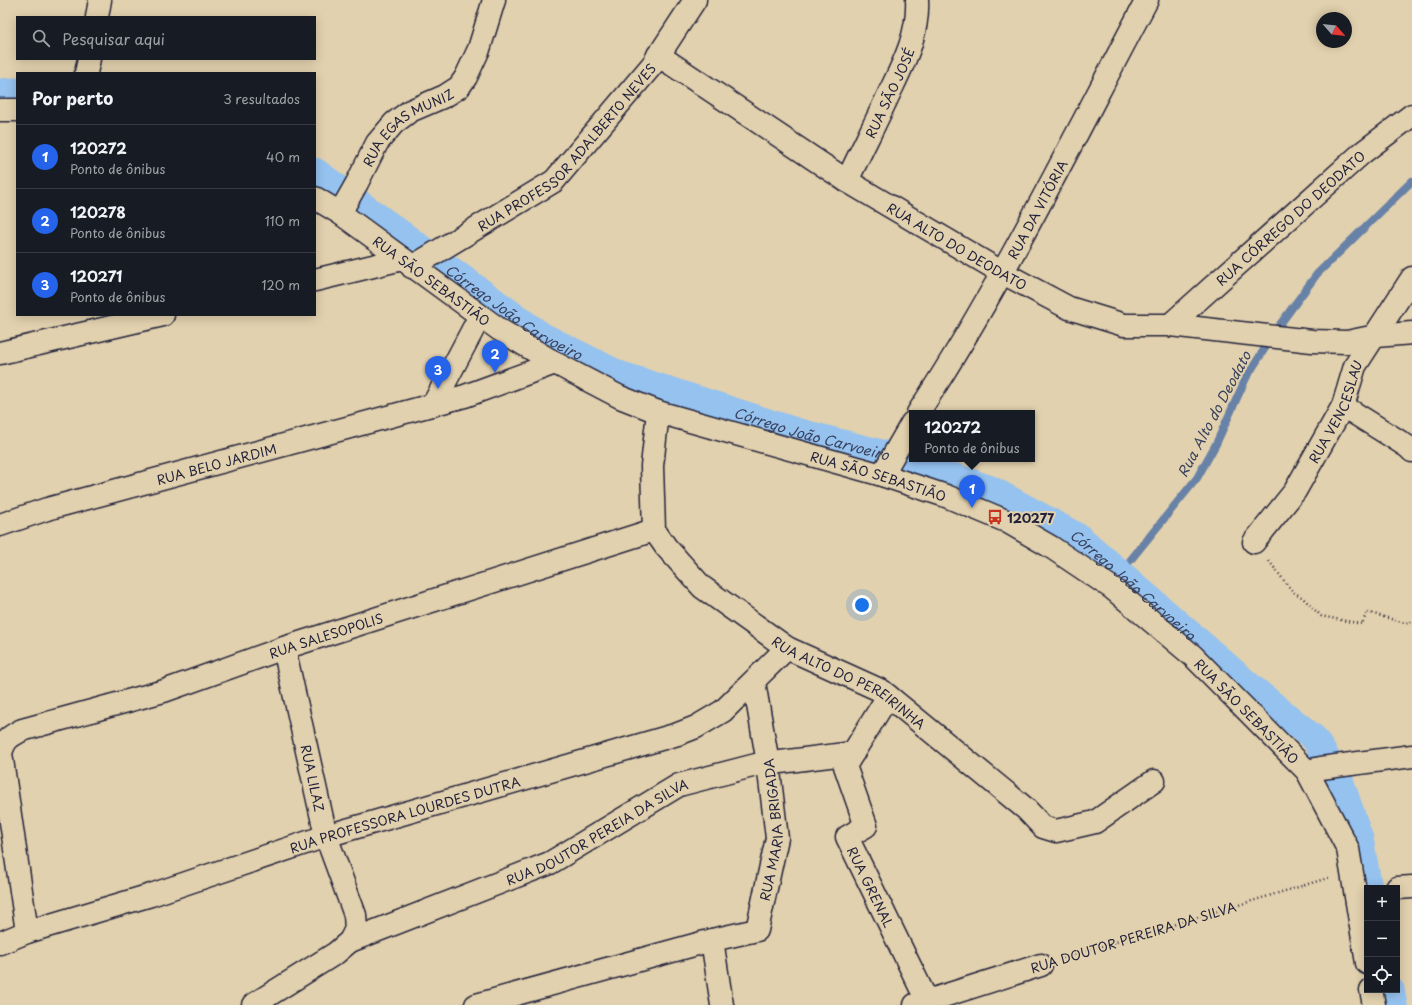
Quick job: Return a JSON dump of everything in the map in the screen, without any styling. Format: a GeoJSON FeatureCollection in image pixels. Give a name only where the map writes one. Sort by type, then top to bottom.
{"type":"FeatureCollection","features":[{"type":"Feature","properties":{"kind":"street"},"geometry":{"type":"LineString","coordinates":[[97,16],[100,0]]}},
{"type":"Feature","properties":{"kind":"street","name":"RUA EGAS MUNIZ"},"geometry":{"type":"LineString","coordinates":[[343,208],[376,143],[394,123],[410,111],[445,96],[459,87],[466,77],[479,50],[494,0]]}},
{"type":"Feature","properties":{"kind":"street","name":"RUA PROFESSOR ADALBERTO NEVES"},"geometry":{"type":"LineString","coordinates":[[316,280],[407,263],[554,180],[653,64],[694,0]]}},
{"type":"Feature","properties":{"kind":"street","name":"RUA SÃO JOSÉ"},"geometry":{"type":"LineString","coordinates":[[847,181],[907,56],[915,32],[918,11],[917,0]]}},
{"type":"Feature","properties":{"kind":"street","name":"RUA DA VITÓRIA"},"geometry":{"type":"LineString","coordinates":[[920,410],[939,381],[1003,273],[1147,0]]}},
{"type":"Feature","properties":{"kind":"street","name":"RUA ALTO DO DEODATO"},"geometry":{"type":"LineString","coordinates":[[658,55],[847,181],[1003,273],[1069,308],[1124,325],[1170,325],[1291,339],[1347,342],[1376,336],[1412,333]]}},
{"type":"Feature","properties":{"kind":"street"},"geometry":{"type":"LineString","coordinates":[[0,110],[16,110]]}},
{"type":"Feature","properties":{"kind":"street","name":"RUA CÓRREGO DO DEODATO"},"geometry":{"type":"LineString","coordinates":[[1170,325],[1362,153],[1412,115]]}},
{"type":"Feature","properties":{"kind":"street","name":"RUA SÃO SEBASTIÃO"},"geometry":{"type":"LineString","coordinates":[[316,198],[343,208],[407,263],[500,330],[555,363],[620,397],[658,412],[888,463],[946,496],[1006,521],[1051,547],[1112,588],[1193,656],[1314,769],[1348,849],[1352,871],[1362,892],[1367,957]]}},
{"type":"Feature","properties":{"kind":"street","name":"RUA VENCESLAU"},"geometry":{"type":"LineString","coordinates":[[1254,542],[1294,491],[1343,406],[1356,366],[1412,278]]}},
{"type":"Feature","properties":{"kind":"street"},"geometry":{"type":"LineString","coordinates":[[0,353],[159,316]]}},
{"type":"Feature","properties":{"kind":"street"},"geometry":{"type":"LineString","coordinates":[[433,404],[480,316]]}},
{"type":"Feature","properties":{"kind":"street","name":"RUA BELO JARDIM"},"geometry":{"type":"LineString","coordinates":[[0,525],[47,509],[465,396],[555,363]]}},
{"type":"Feature","properties":{"kind":"street"},"geometry":{"type":"LineString","coordinates":[[1343,406],[1412,451]]}},
{"type":"Feature","properties":{"kind":"street"},"geometry":{"type":"LineString","coordinates":[[654,530],[652,466],[658,412]]}},
{"type":"Feature","properties":{"kind":"street"},"geometry":{"type":"LineString","coordinates":[[888,463],[909,428]]}},
{"type":"Feature","properties":{"kind":"street","name":"RUA SALESOPOLIS"},"geometry":{"type":"LineString","coordinates":[[27,932],[1,753],[3,745],[9,737],[22,730],[164,691],[284,648],[654,530]]}},
{"type":"Feature","properties":{"kind":"street","name":"RUA ALTO DO PEREIRINHA"},"geometry":{"type":"LineString","coordinates":[[654,530],[666,547],[702,587],[787,648],[882,691],[1026,809],[1043,827],[1056,831],[1095,822],[1154,781]]}},
{"type":"Feature","properties":{"kind":"street","name":"RUA LILAZ"},"geometry":{"type":"LineString","coordinates":[[284,648],[326,836],[355,915],[353,935]]}},
{"type":"Feature","properties":{"kind":"street","name":"RUA PROFESSORA LOURDES DUTRA"},"geometry":{"type":"LineString","coordinates":[[0,943],[27,932],[152,895],[326,836],[678,734],[696,727],[723,712],[787,648]]}},
{"type":"Feature","properties":{"kind":"street","name":"RUA MARIA BRIGADA"},"geometry":{"type":"LineString","coordinates":[[712,940],[757,930],[777,838],[768,763],[754,682]]}},
{"type":"Feature","properties":{"kind":"street","name":"RUA GRENAL"},"geometry":{"type":"LineString","coordinates":[[888,696],[845,766],[866,826],[847,838],[921,1003]]}},
{"type":"Feature","properties":{"kind":"street","name":"RUA DOUTOR PEREIA DA SILVA"},"geometry":{"type":"LineString","coordinates":[[353,935],[550,863],[680,785],[756,765],[853,753]]}},
{"type":"Feature","properties":{"kind":"street"},"geometry":{"type":"LineString","coordinates":[[1314,769],[1412,756]]}},
{"type":"Feature","properties":{"kind":"street"},"geometry":{"type":"LineString","coordinates":[[1400,888],[1412,887]]}},
{"type":"Feature","properties":{"kind":"street"},"geometry":{"type":"LineString","coordinates":[[260,1003],[336,953],[353,935]]}},
{"type":"Feature","properties":{"kind":"street"},"geometry":{"type":"LineString","coordinates":[[476,1005],[712,940],[722,1005]]}},
{"type":"Feature","properties":{"kind":"street","name":"RUA DOUTOR PEREIRA DA SILVA"},"geometry":{"type":"LineString","coordinates":[[921,1003],[1041,965]]}},
{"type":"Feature","properties":{"kind":"street"},"geometry":{"type":"LineString","coordinates":[[1372,993],[1374,1005]]}},
{"type":"Feature","properties":{"kind":"path"},"geometry":{"type":"LineString","coordinates":[[1254,542],[1292,591],[1303,598],[1321,616],[1362,624],[1367,612],[1405,623],[1412,622]]}},
{"type":"Feature","properties":{"kind":"path","name":"RUA DOUTOR PEREIRA DA SILVA"},"geometry":{"type":"LineString","coordinates":[[1041,965],[1352,871]]}},
{"type":"Feature","properties":{"kind":"waterway","name":"Córrego João Carvoeiro"},"geometry":{"type":"LineString","coordinates":[[0,92],[16,91]]}},
{"type":"Feature","properties":{"kind":"waterway","name":"Córrego João Carvoeiro"},"geometry":{"type":"LineString","coordinates":[[316,172],[541,335],[619,374],[796,431],[909,461]]}},
{"type":"Feature","properties":{"kind":"waterway","name":"Rua Alto do Deodato"},"geometry":{"type":"LineString","coordinates":[[1120,573],[1197,478],[1216,444],[1246,378],[1281,323],[1317,274],[1412,181]]}},
{"type":"Feature","properties":{"kind":"waterway","name":"Córrego João Carvoeiro"},"geometry":{"type":"LineString","coordinates":[[913,462],[991,489],[1079,537],[1250,686],[1314,738],[1339,777],[1360,839],[1368,885]]}},
{"type":"Feature","properties":{"kind":"waterway","name":"Córrego João Carvoeiro"},"geometry":{"type":"LineString","coordinates":[[1392,993],[1394,1005]]}},
{"type":"Feature","properties":{"kind":"place","name":"120278"},"geometry":{"type":"Point","coordinates":[495,373]}},
{"type":"Feature","properties":{"kind":"place","name":"120271"},"geometry":{"type":"Point","coordinates":[438,389]}},
{"type":"Feature","properties":{"kind":"place","name":"120272"},"geometry":{"type":"Point","coordinates":[972,508]}},
{"type":"Feature","properties":{"kind":"place","name":"120277"},"geometry":{"type":"Point","coordinates":[995,517]}}]}
